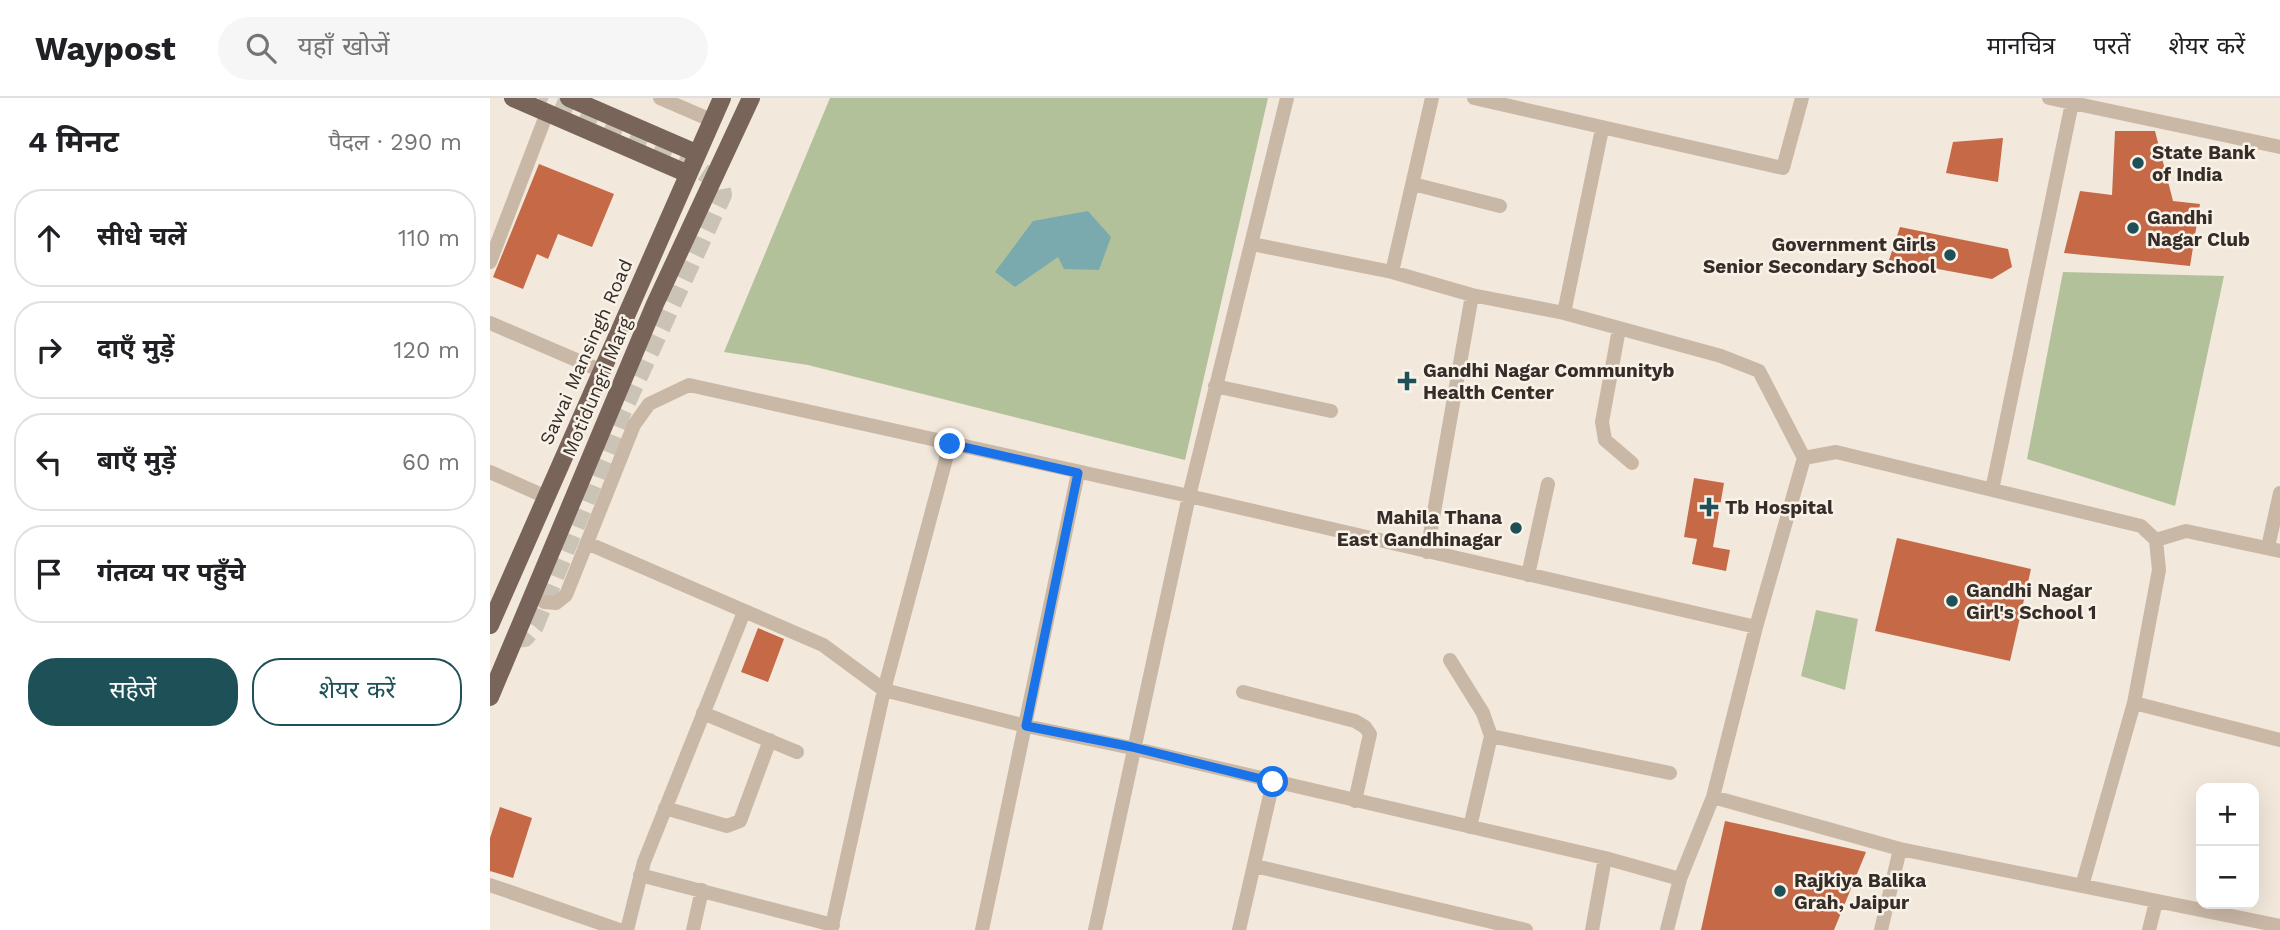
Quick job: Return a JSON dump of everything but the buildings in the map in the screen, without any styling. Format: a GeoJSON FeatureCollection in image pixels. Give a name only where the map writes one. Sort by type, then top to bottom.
{"type":"FeatureCollection","features":[{"type":"Feature","properties":{"kind":"main road"},"geometry":{"type":"LineString","coordinates":[[513,98],[686,173]]}},
{"type":"Feature","properties":{"kind":"main road"},"geometry":{"type":"LineString","coordinates":[[569,98],[696,153]]}},
{"type":"Feature","properties":{"kind":"main road","name":"Sawai Mansingh Road"},"geometry":{"type":"LineString","coordinates":[[490,625],[686,173],[722,98]]}},
{"type":"Feature","properties":{"kind":"main road","name":"Motidungri Marg"},"geometry":{"type":"LineString","coordinates":[[490,696],[655,304],[751,98]]}},
{"type":"Feature","properties":{"kind":"street"},"geometry":{"type":"LineString","coordinates":[[660,98],[681,102],[711,120]]}},
{"type":"Feature","properties":{"kind":"street"},"geometry":{"type":"LineString","coordinates":[[1095,930],[1132,747],[1189,496],[1287,98]]}},
{"type":"Feature","properties":{"kind":"street"},"geometry":{"type":"LineString","coordinates":[[1392,272],[1432,98]]}},
{"type":"Feature","properties":{"kind":"street"},"geometry":{"type":"LineString","coordinates":[[1474,98],[1783,168],[1802,98]]}},
{"type":"Feature","properties":{"kind":"street"},"geometry":{"type":"LineString","coordinates":[[2049,98],[2280,147]]}},
{"type":"Feature","properties":{"kind":"street"},"geometry":{"type":"LineString","coordinates":[[1992,490],[2073,101]]}},
{"type":"Feature","properties":{"kind":"street"},"geometry":{"type":"LineString","coordinates":[[490,262],[547,113]]}},
{"type":"Feature","properties":{"kind":"street"},"geometry":{"type":"LineString","coordinates":[[1564,313],[1602,129]]}},
{"type":"Feature","properties":{"kind":"street"},"geometry":{"type":"LineString","coordinates":[[1413,184],[1500,206]]}},
{"type":"Feature","properties":{"kind":"street"},"geometry":{"type":"LineString","coordinates":[[1252,244],[1392,272],[1472,295],[1564,313],[1721,356],[1759,371],[1804,458],[1756,627],[1713,797],[1680,879],[1667,930]]}},
{"type":"Feature","properties":{"kind":"street"},"geometry":{"type":"LineString","coordinates":[[1427,552],[1472,295]]}},
{"type":"Feature","properties":{"kind":"street"},"geometry":{"type":"LineString","coordinates":[[490,323],[602,371]]}},
{"type":"Feature","properties":{"kind":"street"},"geometry":{"type":"LineString","coordinates":[[1619,329],[1602,422],[1605,440],[1632,463]]}},
{"type":"Feature","properties":{"kind":"street"},"geometry":{"type":"LineString","coordinates":[[544,602],[556,603],[566,595],[634,425],[649,404],[689,385],[1189,496],[1756,627]]}},
{"type":"Feature","properties":{"kind":"street"},"geometry":{"type":"LineString","coordinates":[[1215,386],[1331,411]]}},
{"type":"Feature","properties":{"kind":"street"},"geometry":{"type":"LineString","coordinates":[[640,874],[832,927],[884,690],[950,444]]}},
{"type":"Feature","properties":{"kind":"street"},"geometry":{"type":"LineString","coordinates":[[1804,458],[1836,452],[2141,526],[2156,540],[2159,570],[2134,703],[2082,886]]}},
{"type":"Feature","properties":{"kind":"street"},"geometry":{"type":"LineString","coordinates":[[490,472],[544,496]]}},
{"type":"Feature","properties":{"kind":"street"},"geometry":{"type":"LineString","coordinates":[[982,930],[1078,473]]}},
{"type":"Feature","properties":{"kind":"street"},"geometry":{"type":"LineString","coordinates":[[1528,575],[1548,484]]}},
{"type":"Feature","properties":{"kind":"street"},"geometry":{"type":"LineString","coordinates":[[2156,540],[2186,531],[2274,549],[2280,493]]}},
{"type":"Feature","properties":{"kind":"street"},"geometry":{"type":"LineString","coordinates":[[587,543],[823,645],[884,690],[1026,726],[1132,747],[1605,858],[1680,879]]}},
{"type":"Feature","properties":{"kind":"street"},"geometry":{"type":"LineString","coordinates":[[627,930],[640,874],[744,612]]}},
{"type":"Feature","properties":{"kind":"street"},"geometry":{"type":"LineString","coordinates":[[1450,660],[1483,713],[1491,736],[1471,827]]}},
{"type":"Feature","properties":{"kind":"street"},"geometry":{"type":"LineString","coordinates":[[1243,692],[1355,721],[1365,727],[1370,734],[1355,801]]}},
{"type":"Feature","properties":{"kind":"street"},"geometry":{"type":"LineString","coordinates":[[2134,703],[2280,740]]}},
{"type":"Feature","properties":{"kind":"street"},"geometry":{"type":"LineString","coordinates":[[703,713],[797,752]]}},
{"type":"Feature","properties":{"kind":"street"},"geometry":{"type":"LineString","coordinates":[[1491,736],[1670,773]]}},
{"type":"Feature","properties":{"kind":"street"},"geometry":{"type":"LineString","coordinates":[[666,808],[727,826],[740,821],[770,740]]}},
{"type":"Feature","properties":{"kind":"street"},"geometry":{"type":"LineString","coordinates":[[1239,930],[1273,782]]}},
{"type":"Feature","properties":{"kind":"street"},"geometry":{"type":"LineString","coordinates":[[1713,797],[1900,849],[2280,926]]}},
{"type":"Feature","properties":{"kind":"street"},"geometry":{"type":"LineString","coordinates":[[1881,930],[1900,849]]}},
{"type":"Feature","properties":{"kind":"street"},"geometry":{"type":"LineString","coordinates":[[1592,930],[1605,858]]}},
{"type":"Feature","properties":{"kind":"street"},"geometry":{"type":"LineString","coordinates":[[1255,866],[1525,930]]}},
{"type":"Feature","properties":{"kind":"street"},"geometry":{"type":"LineString","coordinates":[[490,886],[580,924],[620,930]]}},
{"type":"Feature","properties":{"kind":"street"},"geometry":{"type":"LineString","coordinates":[[694,930],[702,890]]}},
{"type":"Feature","properties":{"kind":"street"},"geometry":{"type":"LineString","coordinates":[[2149,930],[2156,902]]}},
{"type":"Feature","properties":{"kind":"green space"},"geometry":{"type":"Polygon","coordinates":[[[830,98],[1268,98],[1185,460],[808,365],[724,352],[830,98]]]}},
{"type":"Feature","properties":{"kind":"green space"},"geometry":{"type":"Polygon","coordinates":[[[2063,272],[2224,276],[2175,506],[2027,459],[2063,272]]]}},
{"type":"Feature","properties":{"kind":"green space"},"geometry":{"type":"Polygon","coordinates":[[[1816,610],[1858,619],[1845,690],[1801,676],[1816,610]]]}},
{"type":"Feature","properties":{"kind":"water"},"geometry":{"type":"Polygon","coordinates":[[[1088,211],[1111,237],[1099,270],[1064,269],[1058,257],[1015,287],[995,272],[1033,221],[1088,211]]]}},
{"type":"Feature","properties":{"kind":"tunnel"},"geometry":{"type":"LineString","coordinates":[[513,639],[525,638],[535,626],[623,411],[723,195],[721,184],[700,170],[539,98]]}},
{"type":"Feature","properties":{"kind":"place","name":"State Bank of India"},"geometry":{"type":"Point","coordinates":[2138,163]}},
{"type":"Feature","properties":{"kind":"place","name":"Gandhi Nagar Club"},"geometry":{"type":"Point","coordinates":[2133,228]}},
{"type":"Feature","properties":{"kind":"place","name":"Government Girls Senior Secondary School"},"geometry":{"type":"Point","coordinates":[1950,255]}},
{"type":"Feature","properties":{"kind":"place","name":"Gandhi Nagar Communityb Health Center"},"geometry":{"type":"Point","coordinates":[1407,381]}},
{"type":"Feature","properties":{"kind":"place","name":"Tb Hospital"},"geometry":{"type":"Point","coordinates":[1709,507]}},
{"type":"Feature","properties":{"kind":"place","name":"Mahila Thana East Gandhinagar"},"geometry":{"type":"Point","coordinates":[1516,528]}},
{"type":"Feature","properties":{"kind":"place","name":"Gandhi Nagar Girl's School 1"},"geometry":{"type":"Point","coordinates":[1952,601]}},
{"type":"Feature","properties":{"kind":"place","name":"Rajkiya Balika Grah, Jaipur"},"geometry":{"type":"Point","coordinates":[1780,891]}},
{"type":"Feature","properties":{"kind":"route"},"geometry":{"type":"LineString","coordinates":[[950,444],[1078,473],[1026,726],[1132,747],[1273,782]]}}]}
